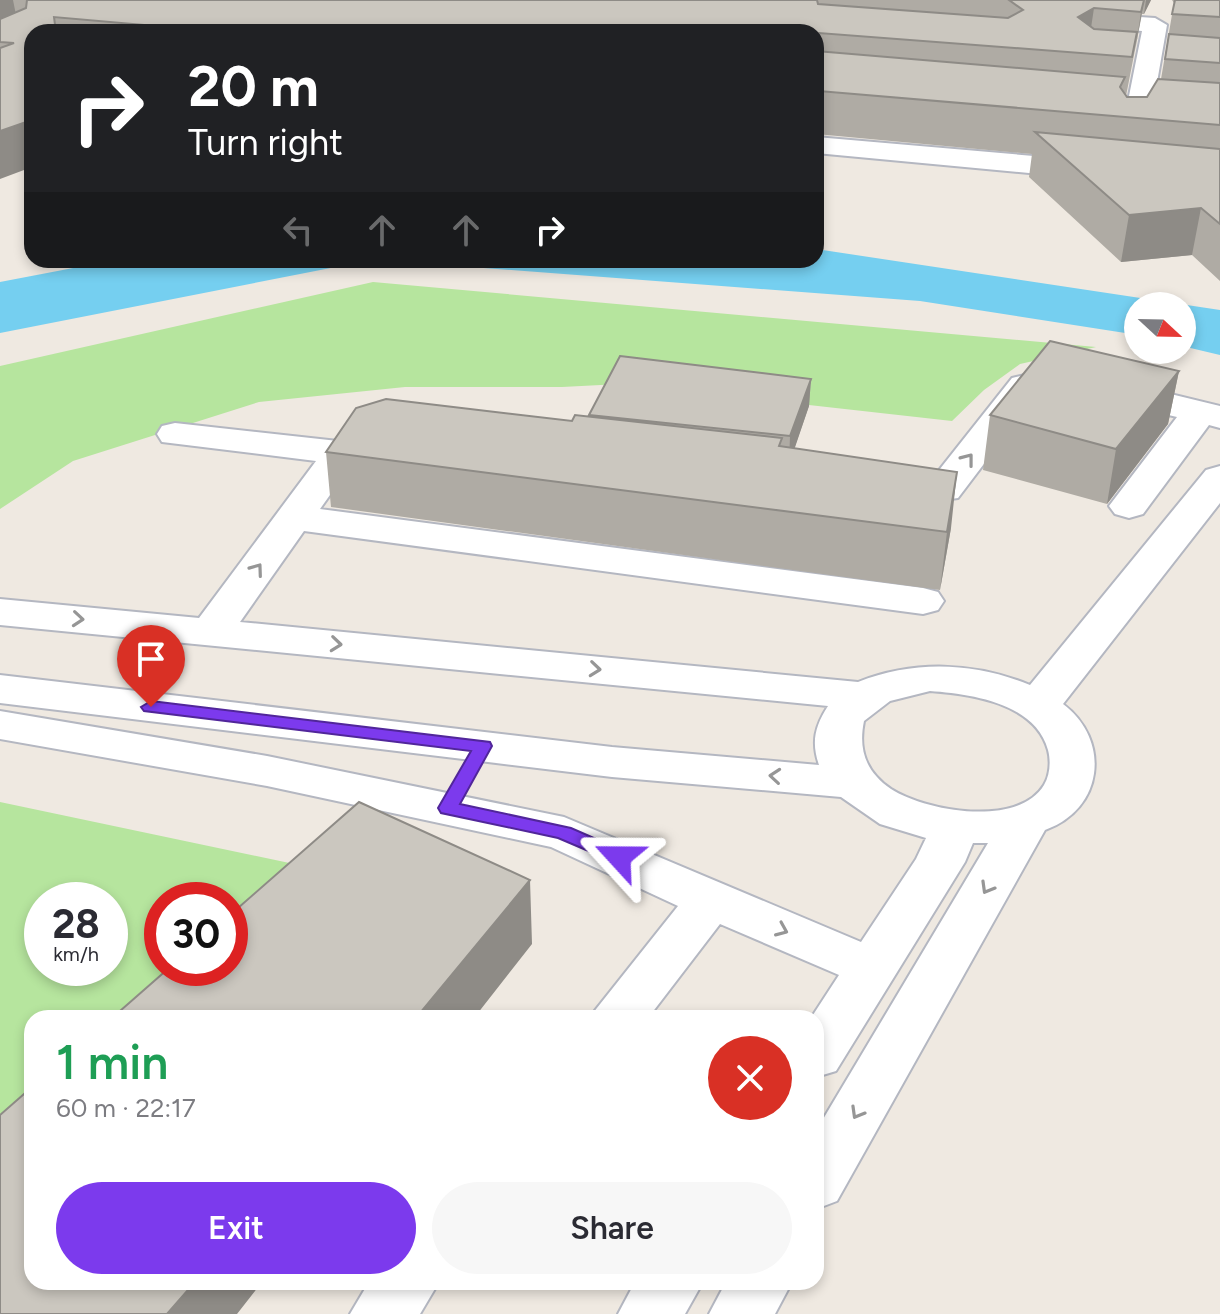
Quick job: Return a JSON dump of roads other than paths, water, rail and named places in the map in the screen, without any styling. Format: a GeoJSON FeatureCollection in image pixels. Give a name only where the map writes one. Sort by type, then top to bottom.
{"type":"FeatureCollection","features":[{"type":"Feature","properties":{"kind":"street"},"geometry":{"type":"LineString","coordinates":[[1134,121],[1158,15]]}},
{"type":"Feature","properties":{"kind":"street"},"geometry":{"type":"LineString","coordinates":[[1047,18],[1158,15],[1181,27]]}},
{"type":"Feature","properties":{"kind":"street"},"geometry":{"type":"LineString","coordinates":[[1118,62],[1177,66]]}},
{"type":"Feature","properties":{"kind":"street"},"geometry":{"type":"LineString","coordinates":[[1109,109],[1134,121],[1166,113]]}},
{"type":"Feature","properties":{"kind":"street"},"geometry":{"type":"LineString","coordinates":[[974,157],[982,128]]}},
{"type":"Feature","properties":{"kind":"street"},"geometry":{"type":"LineString","coordinates":[[824,146],[1112,172]]}},
{"type":"Feature","properties":{"kind":"street"},"geometry":{"type":"LineString","coordinates":[[873,489],[920,494],[944,490],[1029,381],[1051,377],[1210,414],[1129,506]]}},
{"type":"Feature","properties":{"kind":"street"},"geometry":{"type":"LineString","coordinates":[[175,434],[341,453],[401,436],[415,437]]}},
{"type":"Feature","properties":{"kind":"street"},"geometry":{"type":"LineString","coordinates":[[211,632],[341,453]]}},
{"type":"Feature","properties":{"kind":"street"},"geometry":{"type":"LineString","coordinates":[[1037,706],[1220,478]]}},
{"type":"Feature","properties":{"kind":"street"},"geometry":{"type":"LineString","coordinates":[[294,518],[923,601]]}},
{"type":"Feature","properties":{"kind":"street"},"geometry":{"type":"LineString","coordinates":[[0,612],[865,696]]}},
{"type":"Feature","properties":{"kind":"street"},"geometry":{"type":"LineString","coordinates":[[919,680],[968,680],[1005,690],[1037,706],[1059,724],[1073,745],[1076,768],[1069,789],[1051,807],[1026,820],[992,828],[955,828],[914,820],[891,810],[853,783],[838,759],[835,736],[845,714],[865,696],[895,684],[919,680]]}},
{"type":"Feature","properties":{"kind":"street"},"geometry":{"type":"LineString","coordinates":[[0,689],[483,746],[853,783]]}},
{"type":"Feature","properties":{"kind":"street"},"geometry":{"type":"LineString","coordinates":[[0,725],[267,771],[564,833],[711,900],[873,968]]}},
{"type":"Feature","properties":{"kind":"street"},"geometry":{"type":"LineString","coordinates":[[448,808],[483,746]]}},
{"type":"Feature","properties":{"kind":"street"},"geometry":{"type":"LineString","coordinates":[[824,1170],[1026,820]]}},
{"type":"Feature","properties":{"kind":"street"},"geometry":{"type":"LineString","coordinates":[[824,1044],[940,862],[955,828]]}},
{"type":"Feature","properties":{"kind":"street"},"geometry":{"type":"LineString","coordinates":[[623,1010],[711,900]]}},
{"type":"Feature","properties":{"kind":"street"},"geometry":{"type":"LineString","coordinates":[[382,1314],[401,1290]]}},
{"type":"Feature","properties":{"kind":"street"},"geometry":{"type":"LineString","coordinates":[[650,1314],[666,1290]]}},
{"type":"Feature","properties":{"kind":"street"},"geometry":{"type":"LineString","coordinates":[[741,1314],[755,1290]]}},
{"type":"Feature","properties":{"kind":"water"},"geometry":{"type":"Polygon","coordinates":[[[824,250],[1124,296],[1124,333],[920,301],[484,268],[824,268],[824,250]]]}},
{"type":"Feature","properties":{"kind":"water"},"geometry":{"type":"Polygon","coordinates":[[[73,268],[331,268],[0,333],[0,282],[73,268]]]}},
{"type":"Feature","properties":{"kind":"water"},"geometry":{"type":"Polygon","coordinates":[[[1196,306],[1220,310],[1220,355],[1196,349],[1196,306]]]}}]}
